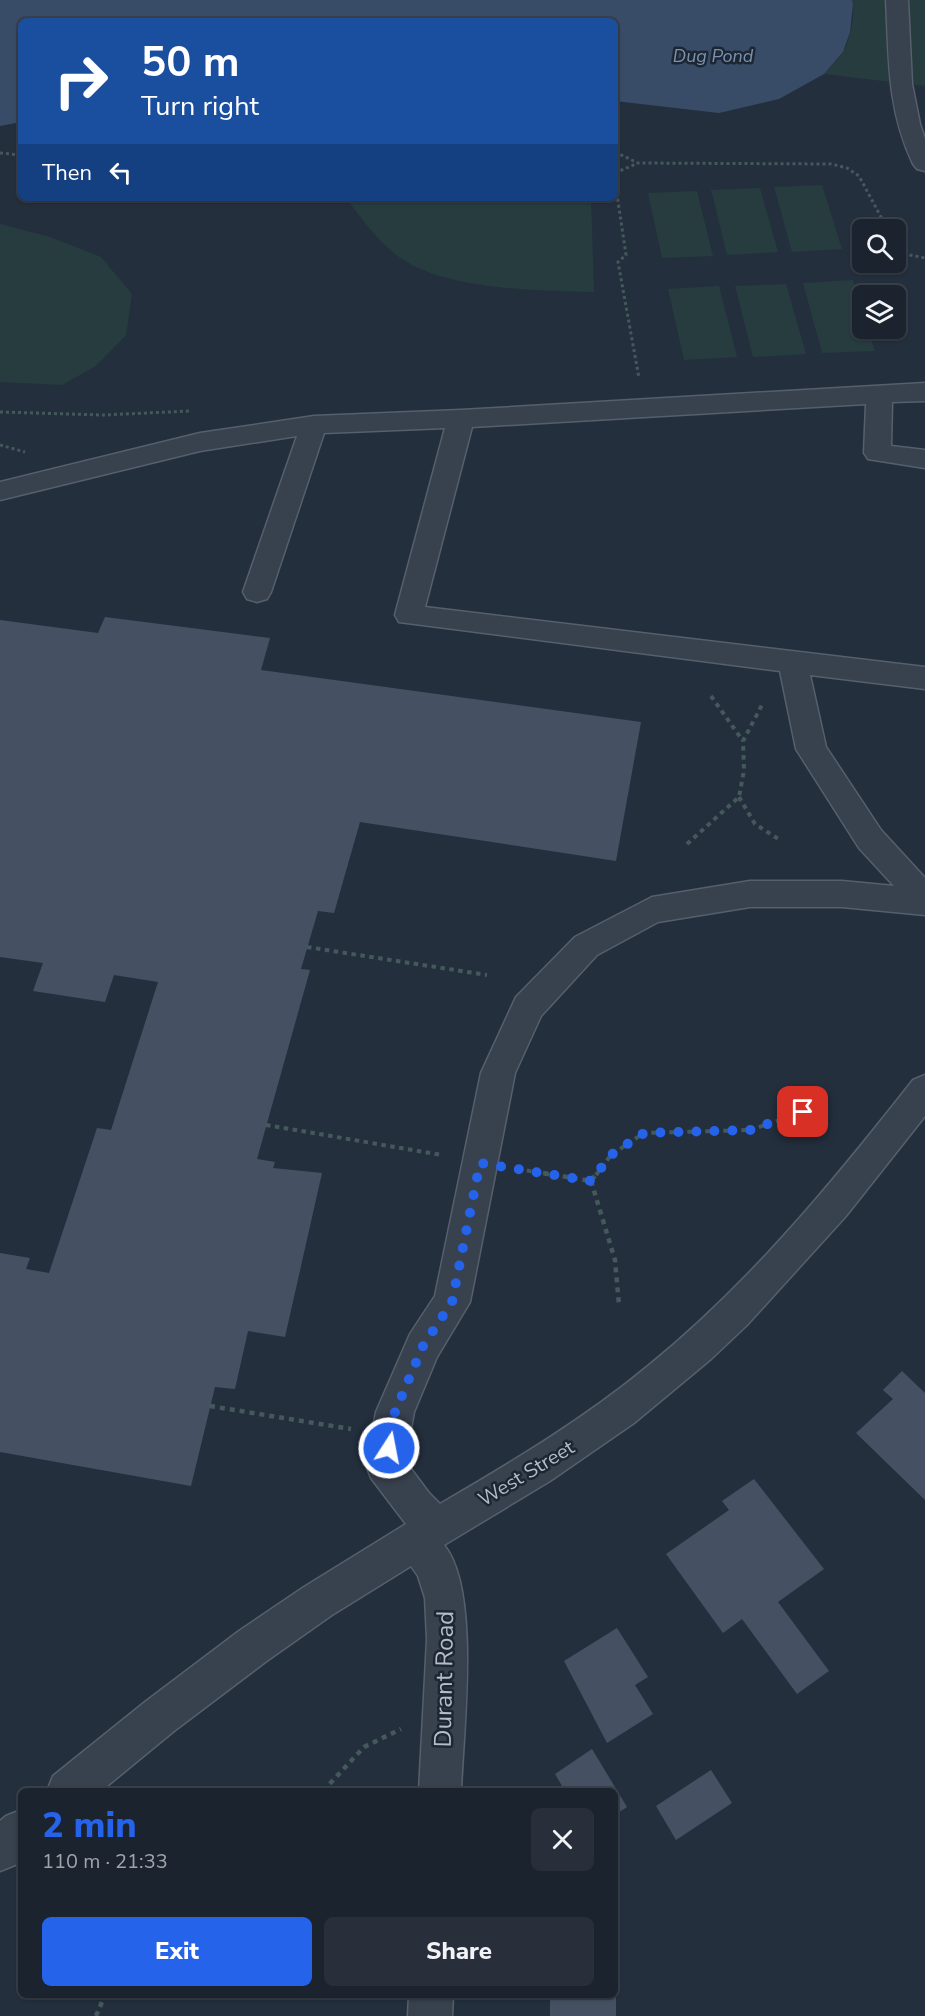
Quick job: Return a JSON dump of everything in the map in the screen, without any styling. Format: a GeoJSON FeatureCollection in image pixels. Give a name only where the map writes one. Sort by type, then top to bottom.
{"type":"FeatureCollection","features":[{"type":"Feature","properties":{"kind":"street"},"geometry":{"type":"LineString","coordinates":[[897,0],[900,90],[911,135],[925,164]]}},
{"type":"Feature","properties":{"kind":"street"},"geometry":{"type":"LineString","coordinates":[[0,491],[200,442],[314,425],[461,419],[925,392]]}},
{"type":"Feature","properties":{"kind":"street"},"geometry":{"type":"LineString","coordinates":[[879,395],[877,453],[925,459]]}},
{"type":"Feature","properties":{"kind":"street"},"geometry":{"type":"LineString","coordinates":[[461,419],[409,615],[925,678]]}},
{"type":"Feature","properties":{"kind":"street"},"geometry":{"type":"LineString","coordinates":[[257,592],[314,425]]}},
{"type":"Feature","properties":{"kind":"street"},"geometry":{"type":"LineString","coordinates":[[793,662],[811,749],[870,839],[925,901]]}},
{"type":"Feature","properties":{"kind":"street"},"geometry":{"type":"LineString","coordinates":[[480,1163],[498,1073],[528,1007],[586,946],[652,910],[750,894],[842,894],[925,901]]}},
{"type":"Feature","properties":{"kind":"street","name":"West Street"},"geometry":{"type":"LineString","coordinates":[[72,1788],[131,1738],[226,1665],[318,1601],[587,1436],[660,1381],[719,1330],[779,1269],[833,1206],[925,1090]]}},
{"type":"Feature","properties":{"kind":"street","name":"Durant Road"},"geometry":{"type":"LineString","coordinates":[[440,1788],[447,1639],[446,1598],[415,1506],[385,1465],[395,1412],[423,1346],[452,1302],[480,1163]]}},
{"type":"Feature","properties":{"kind":"street"},"geometry":{"type":"LineString","coordinates":[[0,1850],[18,1834]]}},
{"type":"Feature","properties":{"kind":"street"},"geometry":{"type":"LineString","coordinates":[[430,2016],[431,1998]]}},
{"type":"Feature","properties":{"kind":"path"},"geometry":{"type":"LineString","coordinates":[[0,153],[18,154]]}},
{"type":"Feature","properties":{"kind":"path"},"geometry":{"type":"LineString","coordinates":[[618,153],[638,163]]}},
{"type":"Feature","properties":{"kind":"path"},"geometry":{"type":"LineString","coordinates":[[618,172],[638,163],[831,164],[847,168],[859,176],[882,219]]}},
{"type":"Feature","properties":{"kind":"path"},"geometry":{"type":"LineString","coordinates":[[618,200],[627,255],[618,262],[641,387]]}},
{"type":"Feature","properties":{"kind":"path"},"geometry":{"type":"LineString","coordinates":[[906,252],[910,255],[925,258]]}},
{"type":"Feature","properties":{"kind":"path"},"geometry":{"type":"LineString","coordinates":[[711,696],[743,741]]}},
{"type":"Feature","properties":{"kind":"path"},"geometry":{"type":"LineString","coordinates":[[687,844],[739,797],[744,770],[743,741],[763,703]]}},
{"type":"Feature","properties":{"kind":"path"},"geometry":{"type":"LineString","coordinates":[[739,797],[755,824],[780,840]]}},
{"type":"Feature","properties":{"kind":"path"},"geometry":{"type":"LineString","coordinates":[[307,947],[487,975]]}},
{"type":"Feature","properties":{"kind":"path"},"geometry":{"type":"LineString","coordinates":[[591,1181],[611,1155],[644,1133],[750,1130],[819,1107]]}},
{"type":"Feature","properties":{"kind":"path"},"geometry":{"type":"LineString","coordinates":[[266,1125],[591,1181]]}},
{"type":"Feature","properties":{"kind":"path"},"geometry":{"type":"LineString","coordinates":[[591,1181],[615,1260],[619,1305]]}},
{"type":"Feature","properties":{"kind":"path"},"geometry":{"type":"LineString","coordinates":[[210,1406],[351,1429]]}},
{"type":"Feature","properties":{"kind":"path"},"geometry":{"type":"LineString","coordinates":[[326,1788],[363,1747],[444,1709]]}},
{"type":"Feature","properties":{"kind":"path"},"geometry":{"type":"LineString","coordinates":[[96,2016],[104,1998]]}},
{"type":"Feature","properties":{"kind":"green space"},"geometry":{"type":"Polygon","coordinates":[[[852,0],[925,0],[925,86],[824,74],[846,47],[853,19],[852,0]]]}},
{"type":"Feature","properties":{"kind":"green space"},"geometry":{"type":"Polygon","coordinates":[[[822,185],[842,249],[792,252],[774,187],[822,185]]]}},
{"type":"Feature","properties":{"kind":"green space"},"geometry":{"type":"Polygon","coordinates":[[[760,188],[778,252],[727,255],[711,190],[760,188]]]}},
{"type":"Feature","properties":{"kind":"green space"},"geometry":{"type":"Polygon","coordinates":[[[697,191],[713,256],[662,258],[648,193],[697,191]]]}},
{"type":"Feature","properties":{"kind":"green space"},"geometry":{"type":"Polygon","coordinates":[[[591,201],[594,292],[490,286],[438,275],[415,266],[395,254],[365,223],[349,202],[591,201]]]}},
{"type":"Feature","properties":{"kind":"green space"},"geometry":{"type":"Polygon","coordinates":[[[0,224],[50,237],[101,257],[132,294],[126,335],[96,366],[62,385],[0,382],[0,224]]]}},
{"type":"Feature","properties":{"kind":"green space"},"geometry":{"type":"Polygon","coordinates":[[[853,280],[852,339],[871,339],[875,351],[822,353],[803,283],[853,280]]]}},
{"type":"Feature","properties":{"kind":"green space"},"geometry":{"type":"Polygon","coordinates":[[[786,284],[806,354],[753,357],[735,286],[786,284]]]}},
{"type":"Feature","properties":{"kind":"green space"},"geometry":{"type":"Polygon","coordinates":[[[719,286],[737,357],[684,360],[668,289],[719,286]]]}},
{"type":"Feature","properties":{"kind":"water","name":"Dug Pond"},"geometry":{"type":"Polygon","coordinates":[[[0,0],[852,0],[853,4],[850,32],[843,52],[824,74],[779,99],[719,113],[618,101],[618,18],[18,18],[18,123],[0,126],[0,0]]]}},
{"type":"Feature","properties":{"kind":"building"},"geometry":{"type":"Polygon","coordinates":[[[105,617],[270,638],[261,670],[641,722],[616,861],[360,822],[334,913],[318,911],[301,969],[310,970],[257,1159],[275,1162],[273,1168],[322,1173],[285,1337],[248,1331],[235,1389],[215,1387],[191,1486],[0,1452],[0,1253],[30,1258],[26,1269],[49,1273],[97,1128],[111,1130],[158,982],[114,975],[105,1002],[33,991],[43,963],[0,957],[0,620],[98,633],[105,617]]]}},
{"type":"Feature","properties":{"kind":"building"},"geometry":{"type":"Polygon","coordinates":[[[902,1371],[925,1393],[925,1500],[856,1433],[893,1399],[883,1390],[902,1371]]]}},
{"type":"Feature","properties":{"kind":"building"},"geometry":{"type":"Polygon","coordinates":[[[754,1479],[824,1569],[778,1602],[829,1671],[797,1694],[742,1619],[723,1633],[666,1554],[729,1510],[722,1501],[754,1479]]]}},
{"type":"Feature","properties":{"kind":"building"},"geometry":{"type":"Polygon","coordinates":[[[617,1628],[648,1677],[635,1685],[653,1714],[607,1743],[564,1661],[617,1628]]]}},
{"type":"Feature","properties":{"kind":"building"},"geometry":{"type":"Polygon","coordinates":[[[592,1749],[616,1788],[563,1788],[555,1774],[592,1749]]]}},
{"type":"Feature","properties":{"kind":"building"},"geometry":{"type":"Polygon","coordinates":[[[711,1770],[732,1803],[676,1840],[656,1806],[711,1770]]]}},
{"type":"Feature","properties":{"kind":"building"},"geometry":{"type":"Polygon","coordinates":[[[618,1792],[627,1807],[618,1813],[618,1792]]]}},
{"type":"Feature","properties":{"kind":"building"},"geometry":{"type":"Polygon","coordinates":[[[550,1998],[616,1998],[616,2016],[550,2016],[550,1998]]]}},
{"type":"Feature","properties":{"kind":"route"},"geometry":{"type":"LineString","coordinates":[[389,1448],[395,1412],[423,1346],[452,1302],[480,1163],[591,1181],[611,1155],[644,1133],[750,1130],[803,1112]]}}]}
